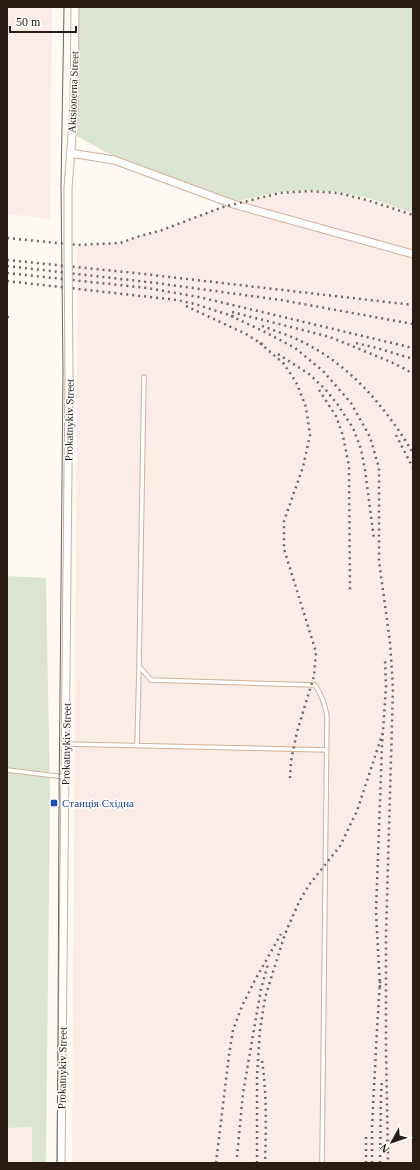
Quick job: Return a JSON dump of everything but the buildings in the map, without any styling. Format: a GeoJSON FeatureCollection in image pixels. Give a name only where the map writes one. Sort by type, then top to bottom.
{"type":"FeatureCollection","features":[{"type":"Feature","properties":{"kind":"street","name":"Aktsionerna Street"},"geometry":{"type":"LineString","coordinates":[[68,188],[74,110],[75,7]]}},
{"type":"Feature","properties":{"kind":"street"},"geometry":{"type":"LineString","coordinates":[[70,153],[114,160],[233,204],[413,254]]}},
{"type":"Feature","properties":{"kind":"street","name":"Prokatnykiv Street"},"geometry":{"type":"LineString","coordinates":[[61,1163],[69,373],[68,188]]}},
{"type":"Feature","properties":{"kind":"lane"},"geometry":{"type":"LineString","coordinates":[[137,746],[144,377]]}},
{"type":"Feature","properties":{"kind":"lane"},"geometry":{"type":"LineString","coordinates":[[139,666],[151,680],[316,685],[325,704],[327,716],[327,750],[322,1163]]}},
{"type":"Feature","properties":{"kind":"lane"},"geometry":{"type":"LineString","coordinates":[[66,744],[327,750]]}},
{"type":"Feature","properties":{"kind":"lane"},"geometry":{"type":"LineString","coordinates":[[7,770],[65,776]]}},
{"type":"Feature","properties":{"kind":"shaded area"},"geometry":{"type":"Polygon","coordinates":[[[7,7],[52,7],[50,219],[7,214],[7,7]]]}},
{"type":"Feature","properties":{"kind":"shaded area"},"geometry":{"type":"Polygon","coordinates":[[[309,191],[338,193],[367,200],[413,215],[413,1163],[72,1163],[77,245],[120,243],[162,230],[204,213],[233,204],[280,193],[309,191]]]}},
{"type":"Feature","properties":{"kind":"shaded area"},"geometry":{"type":"Polygon","coordinates":[[[32,1127],[32,1163],[7,1163],[7,1128],[32,1127]]]}},
{"type":"Feature","properties":{"kind":"green space"},"geometry":{"type":"Polygon","coordinates":[[[79,7],[413,7],[413,213],[368,198],[338,192],[310,190],[280,192],[233,202],[115,157],[73,134],[77,110],[79,7]]]}},
{"type":"Feature","properties":{"kind":"green space"},"geometry":{"type":"Polygon","coordinates":[[[7,576],[46,578],[50,795],[46,1163],[32,1163],[32,1127],[7,1128],[7,576]]]}},
{"type":"Feature","properties":{"kind":"tram line"},"geometry":{"type":"LineString","coordinates":[[57,1163],[63,371],[61,186],[64,7]]}},
{"type":"Feature","properties":{"kind":"railway"},"geometry":{"type":"LineString","coordinates":[[7,238],[77,245],[120,243],[162,230],[223,207],[280,193],[309,191],[338,193],[367,200],[413,215]]}},
{"type":"Feature","properties":{"kind":"railway"},"geometry":{"type":"LineString","coordinates":[[7,260],[413,305]]}},
{"type":"Feature","properties":{"kind":"railway"},"geometry":{"type":"LineString","coordinates":[[7,266],[156,283],[281,300],[413,324]]}},
{"type":"Feature","properties":{"kind":"railway"},"geometry":{"type":"LineString","coordinates":[[7,273],[147,288],[199,297],[413,348]]}},
{"type":"Feature","properties":{"kind":"railway"},"geometry":{"type":"LineString","coordinates":[[7,281],[177,300],[195,304],[235,317]]}},
{"type":"Feature","properties":{"kind":"railway"},"geometry":{"type":"LineString","coordinates":[[186,306],[246,334],[265,346]]}},
{"type":"Feature","properties":{"kind":"railway"},"geometry":{"type":"LineString","coordinates":[[232,312],[330,337],[391,362],[413,374]]}},
{"type":"Feature","properties":{"kind":"railway"},"geometry":{"type":"LineString","coordinates":[[231,316],[295,348],[323,371],[351,403],[370,437],[379,468],[379,561],[390,642],[393,688],[386,935],[388,1163]]}},
{"type":"Feature","properties":{"kind":"railway"},"geometry":{"type":"LineString","coordinates":[[7,317],[13,318]]}},
{"type":"Feature","properties":{"kind":"railway"},"geometry":{"type":"LineString","coordinates":[[262,326],[304,343],[326,355],[341,367],[369,392],[393,422],[413,453]]}},
{"type":"Feature","properties":{"kind":"railway"},"geometry":{"type":"LineString","coordinates":[[260,343],[284,364],[296,382],[306,407],[310,435],[303,467],[284,521],[284,549],[316,652],[314,676],[297,732],[291,761],[290,778]]}},
{"type":"Feature","properties":{"kind":"railway"},"geometry":{"type":"LineString","coordinates":[[356,343],[413,359]]}},
{"type":"Feature","properties":{"kind":"railway"},"geometry":{"type":"LineString","coordinates":[[278,354],[309,374],[325,389],[338,405],[353,428],[361,449],[365,470],[374,539]]}},
{"type":"Feature","properties":{"kind":"railway"},"geometry":{"type":"LineString","coordinates":[[319,390],[336,416],[343,436],[349,466],[350,590]]}},
{"type":"Feature","properties":{"kind":"railway"},"geometry":{"type":"LineString","coordinates":[[396,435],[413,468]]}},
{"type":"Feature","properties":{"kind":"railway"},"geometry":{"type":"LineString","coordinates":[[380,987],[376,912],[382,746],[386,687],[385,659]]}},
{"type":"Feature","properties":{"kind":"railway"},"geometry":{"type":"LineString","coordinates":[[257,1163],[257,1076],[260,1030],[265,998],[285,934],[299,902],[309,885],[340,846],[357,811],[383,732]]}},
{"type":"Feature","properties":{"kind":"railway"},"geometry":{"type":"LineString","coordinates":[[216,1163],[233,1030],[242,1006],[281,934]]}},
{"type":"Feature","properties":{"kind":"railway"},"geometry":{"type":"LineString","coordinates":[[237,1157],[243,1093],[261,989],[268,964]]}},
{"type":"Feature","properties":{"kind":"railway"},"geometry":{"type":"LineString","coordinates":[[372,1163],[372,1126],[380,981]]}},
{"type":"Feature","properties":{"kind":"railway"},"geometry":{"type":"LineString","coordinates":[[262,1061],[266,1125],[265,1163]]}},
{"type":"Feature","properties":{"kind":"railway"},"geometry":{"type":"LineString","coordinates":[[380,1163],[382,1081]]}},
{"type":"Feature","properties":{"kind":"railway"},"geometry":{"type":"LineString","coordinates":[[366,1137],[366,1163]]}},
{"type":"Feature","properties":{"kind":"place","name":"Станція Східна"},"geometry":{"type":"Point","coordinates":[54,803]}}]}
